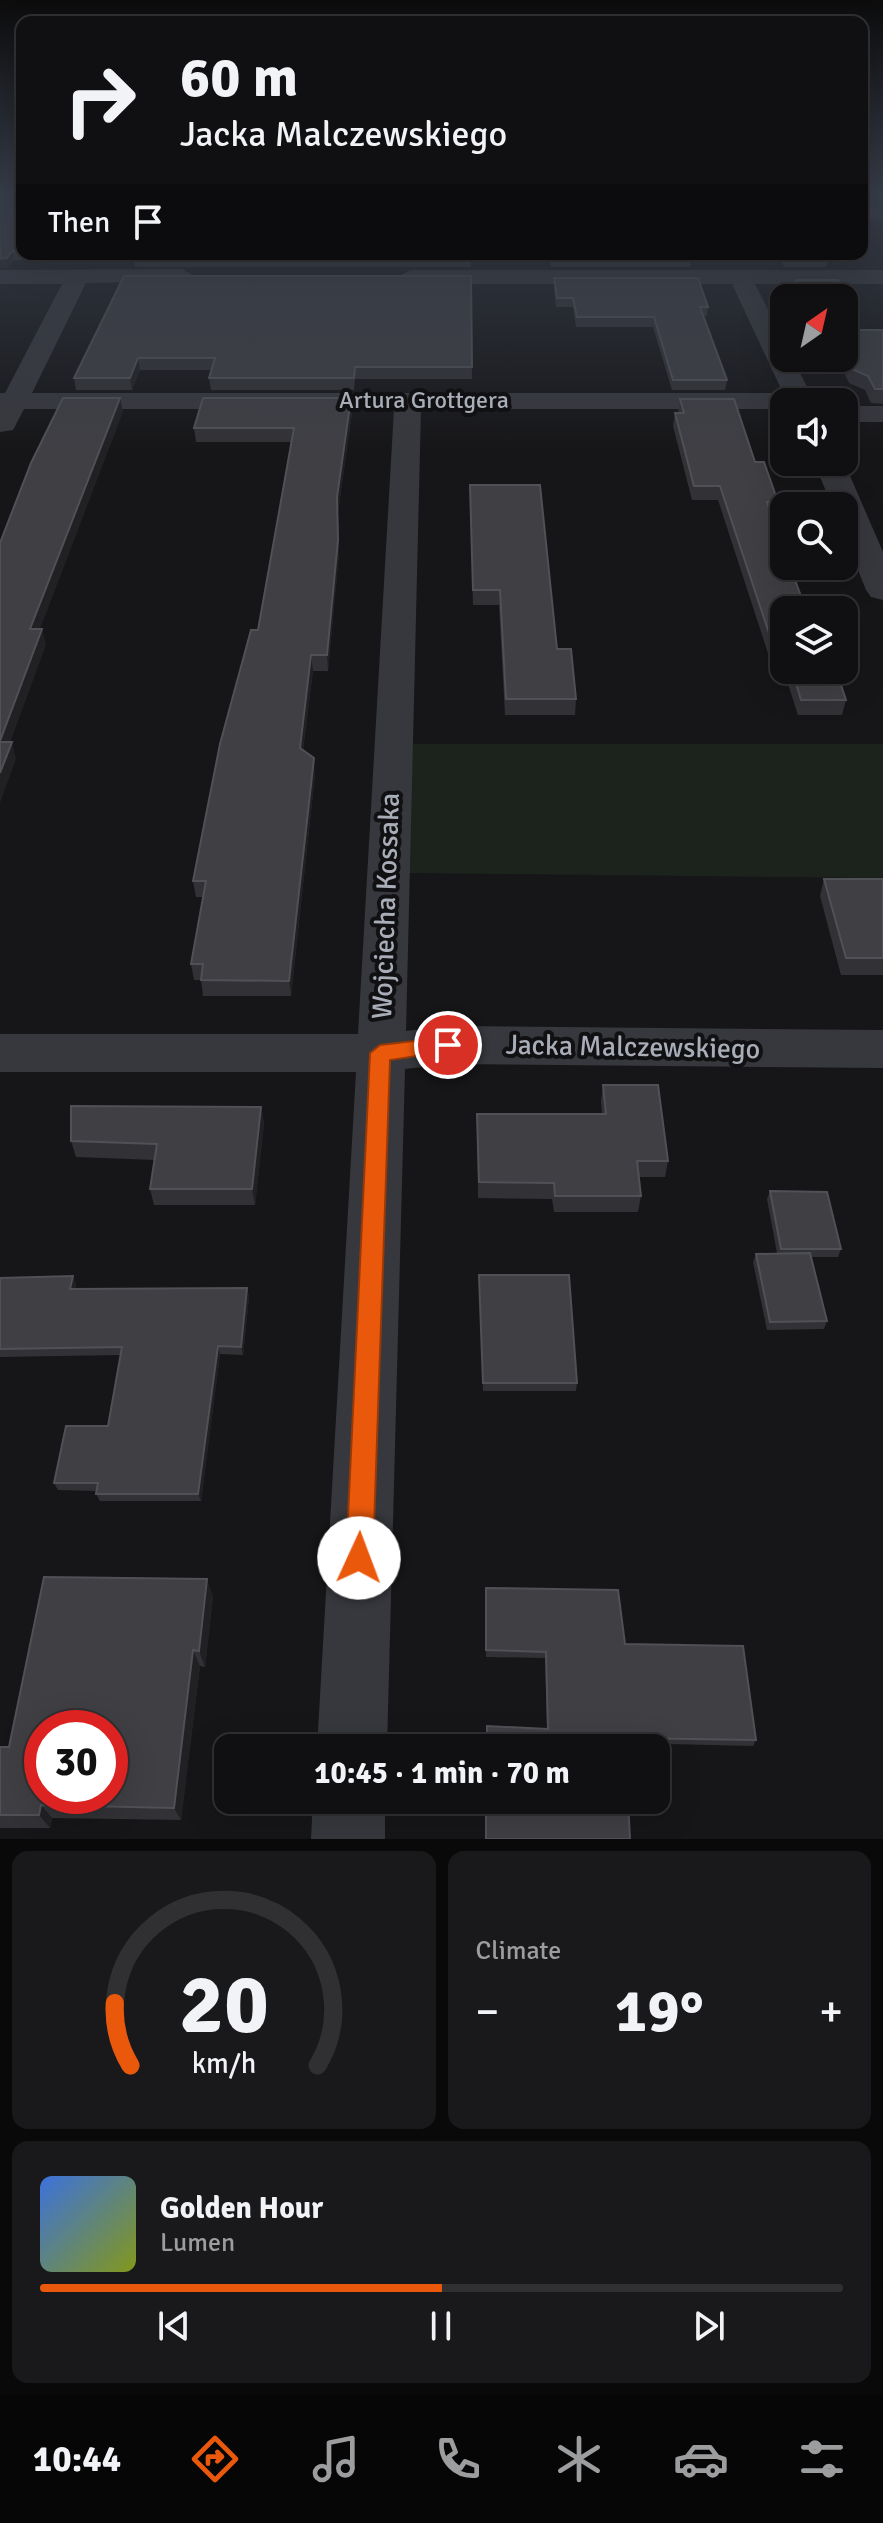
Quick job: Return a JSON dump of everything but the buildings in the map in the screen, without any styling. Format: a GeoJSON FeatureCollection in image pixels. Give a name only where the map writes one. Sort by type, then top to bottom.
{"type":"FeatureCollection","features":[{"type":"Feature","properties":{"kind":"street"},"geometry":{"type":"LineString","coordinates":[[0,429],[7,401],[75,281]]}},
{"type":"Feature","properties":{"kind":"street"},"geometry":{"type":"LineString","coordinates":[[742,281],[795,388]]}},
{"type":"Feature","properties":{"kind":"street","name":"Wojciecha Kossaka"},"geometry":{"type":"LineString","coordinates":[[353,1734],[408,400]]}},
{"type":"Feature","properties":{"kind":"street","name":"Artura Grottgera"},"geometry":{"type":"LineString","coordinates":[[7,401],[770,401]]}},
{"type":"Feature","properties":{"kind":"street"},"geometry":{"type":"LineString","coordinates":[[858,414],[883,414]]}},
{"type":"Feature","properties":{"kind":"street"},"geometry":{"type":"LineString","coordinates":[[835,476],[883,590]]}},
{"type":"Feature","properties":{"kind":"street","name":"Jacka Malczewskiego"},"geometry":{"type":"LineString","coordinates":[[0,1053],[380,1053],[448,1045],[883,1049]]}},
{"type":"Feature","properties":{"kind":"street"},"geometry":{"type":"LineString","coordinates":[[348,1839],[349,1814]]}},
{"type":"Feature","properties":{"kind":"shaded area"},"geometry":{"type":"Polygon","coordinates":[[[408,744],[883,744],[883,878],[404,873],[408,744]]]}},
{"type":"Feature","properties":{"kind":"route"},"geometry":{"type":"LineString","coordinates":[[359,1558],[380,1053],[448,1045]]}}]}
